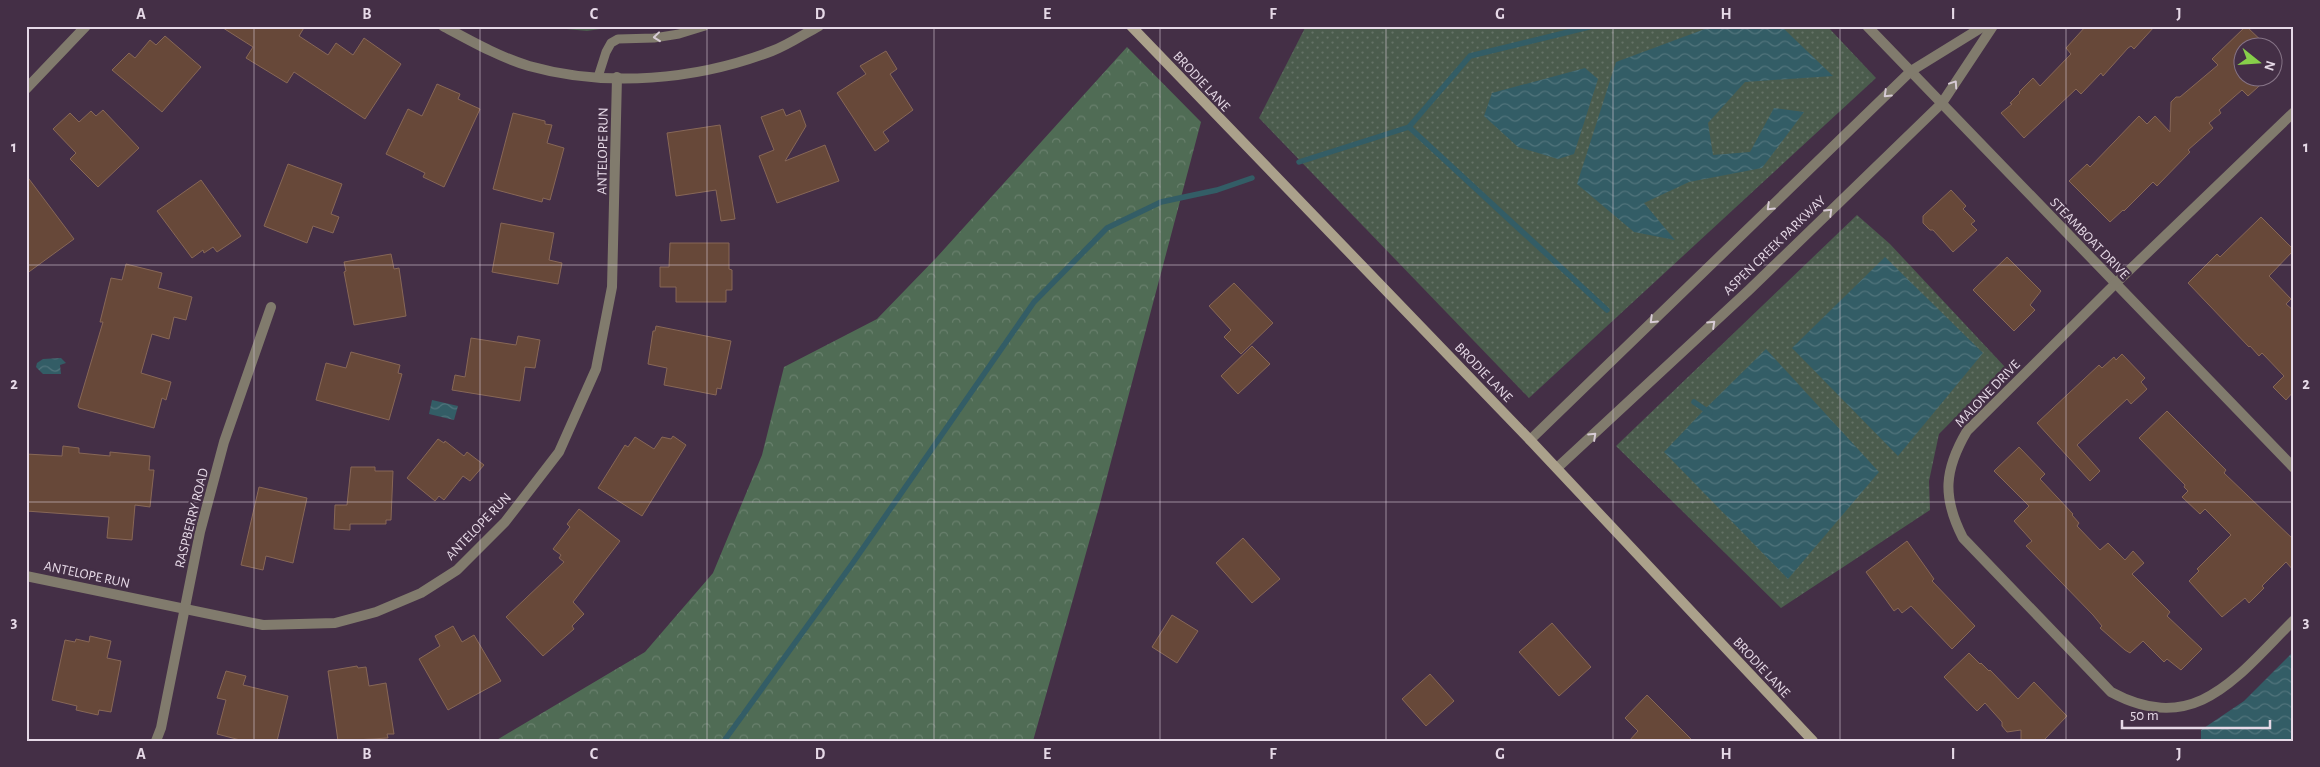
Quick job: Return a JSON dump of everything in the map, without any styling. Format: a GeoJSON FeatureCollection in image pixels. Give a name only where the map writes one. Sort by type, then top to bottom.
{"type":"FeatureCollection","features":[{"type":"Feature","properties":{"kind":"main road","name":"BRODIE LANE"},"geometry":{"type":"LineString","coordinates":[[1131,26],[1557,468],[1813,741]]}},
{"type":"Feature","properties":{"kind":"street"},"geometry":{"type":"LineString","coordinates":[[26,89],[86,26]]}},
{"type":"Feature","properties":{"kind":"street"},"geometry":{"type":"LineString","coordinates":[[443,26],[484,48],[529,66],[598,77],[617,78],[668,76],[722,67],[773,51],[819,26]]}},
{"type":"Feature","properties":{"kind":"street","name":"STEAMBOAT DRIVE"},"geometry":{"type":"LineString","coordinates":[[1867,26],[2294,468]]}},
{"type":"Feature","properties":{"kind":"street"},"geometry":{"type":"LineString","coordinates":[[1530,440],[1911,71],[1984,26]]}},
{"type":"Feature","properties":{"kind":"street","name":"ASPEN CREEK PARKWAY"},"geometry":{"type":"LineString","coordinates":[[1557,468],[1749,290],[1942,102],[1993,26]]}},
{"type":"Feature","properties":{"kind":"street","name":"ANTELOPE RUN"},"geometry":{"type":"LineString","coordinates":[[26,576],[272,625],[336,623],[376,612],[421,593],[457,570],[505,522],[559,452],[596,369],[612,288],[617,78]]}},
{"type":"Feature","properties":{"kind":"street","name":"MALONE DRIVE"},"geometry":{"type":"LineString","coordinates":[[2294,112],[2115,284],[1967,431],[1955,452],[1949,474],[1948,499],[1954,519],[1963,538],[2111,692],[2139,705],[2174,709],[2191,705],[2211,696],[2236,677],[2294,620]]}},
{"type":"Feature","properties":{"kind":"street","name":"RASPBERRY ROAD"},"geometry":{"type":"LineString","coordinates":[[156,741],[161,728],[200,532],[224,442],[271,307]]}},
{"type":"Feature","properties":{"kind":"lane"},"geometry":{"type":"LineString","coordinates":[[598,77],[604,55],[611,43],[618,39],[654,38],[679,34],[705,26]]}},
{"type":"Feature","properties":{"kind":"shaded area"},"geometry":{"type":"Polygon","coordinates":[[[536,26],[620,26],[587,31],[536,26]]]}},
{"type":"Feature","properties":{"kind":"shaded area"},"geometry":{"type":"Polygon","coordinates":[[[1306,26],[1827,26],[1876,78],[1529,398],[1259,118],[1306,26]]]}},
{"type":"Feature","properties":{"kind":"shaded area"},"geometry":{"type":"Polygon","coordinates":[[[1857,215],[1890,244],[2005,367],[1939,434],[1929,481],[1930,510],[1781,608],[1616,446],[1857,215]]]}},
{"type":"Feature","properties":{"kind":"green space"},"geometry":{"type":"Polygon","coordinates":[[[1127,47],[1201,122],[1099,507],[1033,741],[495,741],[645,652],[713,573],[762,455],[784,367],[877,319],[937,257],[1127,47]]]}},
{"type":"Feature","properties":{"kind":"water"},"geometry":{"type":"Polygon","coordinates":[[[1713,26],[1781,26],[1833,76],[1745,82],[1708,123],[1713,155],[1750,152],[1774,108],[1804,112],[1762,168],[1689,182],[1644,203],[1675,240],[1634,232],[1577,184],[1616,62],[1713,26]]]}},
{"type":"Feature","properties":{"kind":"water"},"geometry":{"type":"Polygon","coordinates":[[[1585,68],[1598,79],[1574,154],[1558,159],[1518,147],[1484,116],[1492,93],[1585,68]]]}},
{"type":"Feature","properties":{"kind":"water"},"geometry":{"type":"Polygon","coordinates":[[[1885,257],[1983,353],[1898,456],[1792,348],[1885,257]]]}},
{"type":"Feature","properties":{"kind":"water"},"geometry":{"type":"Polygon","coordinates":[[[1766,349],[1879,472],[1788,579],[1664,452],[1766,349]]]}},
{"type":"Feature","properties":{"kind":"water"},"geometry":{"type":"Polygon","coordinates":[[[61,358],[66,363],[60,365],[61,374],[43,374],[36,367],[37,363],[43,359],[61,358]]]}},
{"type":"Feature","properties":{"kind":"water"},"geometry":{"type":"Polygon","coordinates":[[[432,400],[458,406],[454,420],[429,414],[432,400]]]}},
{"type":"Feature","properties":{"kind":"water"},"geometry":{"type":"Polygon","coordinates":[[[2294,651],[2294,741],[2201,741],[2201,730],[2244,701],[2294,651]]]}},
{"type":"Feature","properties":{"kind":"building"},"geometry":{"type":"Polygon","coordinates":[[[220,26],[305,26],[299,36],[328,55],[336,43],[353,55],[364,38],[401,64],[365,119],[294,72],[287,83],[246,58],[253,47],[220,26]]]}},
{"type":"Feature","properties":{"kind":"building"},"geometry":{"type":"Polygon","coordinates":[[[2086,26],[2155,26],[2134,49],[2131,46],[2128,48],[2103,76],[2101,73],[2081,94],[2076,89],[2024,138],[2001,113],[2012,104],[2010,103],[2033,78],[2040,86],[2071,54],[2066,48],[2086,26]]]}},
{"type":"Feature","properties":{"kind":"building"},"geometry":{"type":"Polygon","coordinates":[[[2246,26],[2259,38],[2234,38],[2246,26]]]}},
{"type":"Feature","properties":{"kind":"building"},"geometry":{"type":"Polygon","coordinates":[[[165,36],[201,67],[162,112],[112,70],[129,53],[135,58],[150,40],[156,45],[165,36]]]}},
{"type":"Feature","properties":{"kind":"building"},"geometry":{"type":"Polygon","coordinates":[[[2232,40],[2232,88],[2257,88],[2248,96],[2242,90],[2219,110],[2221,113],[2209,123],[2213,128],[2188,150],[2190,152],[2157,186],[2153,182],[2110,222],[2069,181],[2087,164],[2090,167],[2139,116],[2147,124],[2155,116],[2170,132],[2171,102],[2176,97],[2180,97],[2218,65],[2212,59],[2232,40]]]}},
{"type":"Feature","properties":{"kind":"building"},"geometry":{"type":"Polygon","coordinates":[[[886,51],[897,69],[890,74],[913,110],[883,132],[889,141],[875,151],[837,93],[866,74],[860,66],[886,51]]]}},
{"type":"Feature","properties":{"kind":"building"},"geometry":{"type":"Polygon","coordinates":[[[437,84],[460,94],[458,99],[480,109],[444,187],[423,177],[425,173],[386,154],[408,109],[422,116],[437,84]]]}},
{"type":"Feature","properties":{"kind":"building"},"geometry":{"type":"Polygon","coordinates":[[[783,109],[786,116],[800,110],[806,126],[785,161],[825,145],[839,181],[777,203],[759,156],[774,150],[761,117],[783,109]]]}},
{"type":"Feature","properties":{"kind":"building"},"geometry":{"type":"Polygon","coordinates":[[[103,110],[139,148],[98,187],[70,159],[76,153],[53,129],[70,113],[79,122],[91,111],[96,116],[103,110]]]}},
{"type":"Feature","properties":{"kind":"building"},"geometry":{"type":"Polygon","coordinates":[[[513,113],[545,121],[545,124],[552,125],[547,143],[564,148],[550,200],[543,198],[542,202],[493,189],[513,113]]]}},
{"type":"Feature","properties":{"kind":"building"},"geometry":{"type":"Polygon","coordinates":[[[720,125],[735,219],[721,221],[716,190],[676,196],[667,133],[720,125]]]}},
{"type":"Feature","properties":{"kind":"building"},"geometry":{"type":"Polygon","coordinates":[[[288,164],[342,184],[331,214],[339,217],[333,233],[313,226],[307,243],[264,226],[288,164]]]}},
{"type":"Feature","properties":{"kind":"building"},"geometry":{"type":"Polygon","coordinates":[[[26,175],[74,239],[26,274],[26,175]]]}},
{"type":"Feature","properties":{"kind":"building"},"geometry":{"type":"Polygon","coordinates":[[[201,180],[241,236],[217,252],[213,247],[204,253],[203,250],[192,258],[157,211],[201,180]]]}},
{"type":"Feature","properties":{"kind":"building"},"geometry":{"type":"Polygon","coordinates":[[[1951,190],[1966,206],[1963,209],[1975,221],[1971,224],[1977,230],[1953,252],[1933,230],[1930,230],[1923,223],[1923,216],[1951,190]]]}},
{"type":"Feature","properties":{"kind":"building"},"geometry":{"type":"Polygon","coordinates":[[[2261,217],[2294,250],[2269,276],[2291,299],[2286,304],[2294,311],[2294,391],[2286,400],[2273,387],[2284,376],[2262,353],[2259,356],[2249,347],[2188,283],[2217,254],[2220,257],[2261,217]]]}},
{"type":"Feature","properties":{"kind":"building"},"geometry":{"type":"Polygon","coordinates":[[[501,223],[554,233],[549,260],[562,263],[558,284],[492,272],[501,223]]]}},
{"type":"Feature","properties":{"kind":"building"},"geometry":{"type":"Polygon","coordinates":[[[670,243],[729,243],[729,269],[732,270],[732,290],[726,290],[726,302],[676,302],[676,287],[660,287],[660,267],[669,267],[670,243]]]}},
{"type":"Feature","properties":{"kind":"building"},"geometry":{"type":"Polygon","coordinates":[[[391,254],[394,269],[399,268],[406,316],[354,325],[344,272],[346,271],[344,262],[391,254]]]}},
{"type":"Feature","properties":{"kind":"building"},"geometry":{"type":"Polygon","coordinates":[[[2007,257],[2041,291],[2030,305],[2035,310],[2014,331],[1973,290],[2007,257]]]}},
{"type":"Feature","properties":{"kind":"building"},"geometry":{"type":"Polygon","coordinates":[[[126,264],[162,273],[158,288],[192,297],[186,320],[174,317],[169,339],[152,334],[141,373],[171,382],[166,400],[162,398],[154,428],[79,408],[78,406],[103,322],[100,322],[111,278],[122,280],[126,264]]]}},
{"type":"Feature","properties":{"kind":"building"},"geometry":{"type":"Polygon","coordinates":[[[1234,283],[1273,323],[1241,354],[1224,337],[1231,330],[1209,306],[1234,283]]]}},
{"type":"Feature","properties":{"kind":"building"},"geometry":{"type":"Polygon","coordinates":[[[656,326],[731,341],[721,389],[717,388],[716,395],[664,385],[667,368],[648,364],[653,331],[655,331],[656,326]]]}},
{"type":"Feature","properties":{"kind":"building"},"geometry":{"type":"Polygon","coordinates":[[[518,336],[540,340],[535,368],[525,367],[520,401],[452,390],[455,375],[465,377],[471,338],[516,345],[518,336]]]}},
{"type":"Feature","properties":{"kind":"building"},"geometry":{"type":"Polygon","coordinates":[[[1252,346],[1270,364],[1238,394],[1221,376],[1252,346]]]}},
{"type":"Feature","properties":{"kind":"building"},"geometry":{"type":"Polygon","coordinates":[[[351,352],[400,365],[398,373],[402,374],[389,420],[316,400],[326,363],[346,368],[351,352]]]}},
{"type":"Feature","properties":{"kind":"building"},"geometry":{"type":"Polygon","coordinates":[[[2122,354],[2145,378],[2141,382],[2147,389],[2131,404],[2127,399],[2077,445],[2100,471],[2090,481],[2037,423],[2099,365],[2102,368],[2114,357],[2116,360],[2122,354]]]}},
{"type":"Feature","properties":{"kind":"building"},"geometry":{"type":"Polygon","coordinates":[[[2167,411],[2226,470],[2224,473],[2294,540],[2294,571],[2286,562],[2262,586],[2264,588],[2249,603],[2245,598],[2222,617],[2189,581],[2199,571],[2197,569],[2231,535],[2205,509],[2200,514],[2182,497],[2188,491],[2184,487],[2185,485],[2139,438],[2167,411]]]}},
{"type":"Feature","properties":{"kind":"building"},"geometry":{"type":"Polygon","coordinates":[[[673,436],[686,445],[642,516],[598,488],[625,445],[628,447],[635,437],[654,449],[662,437],[671,439],[673,436]]]}},
{"type":"Feature","properties":{"kind":"building"},"geometry":{"type":"Polygon","coordinates":[[[438,439],[444,443],[445,441],[464,456],[467,452],[484,465],[470,481],[463,476],[444,500],[439,496],[435,501],[407,478],[438,439]]]}},
{"type":"Feature","properties":{"kind":"building"},"geometry":{"type":"Polygon","coordinates":[[[63,446],[79,448],[79,453],[110,456],[110,452],[150,456],[149,470],[154,470],[150,507],[135,505],[132,540],[107,538],[109,517],[26,511],[26,454],[62,456],[63,446]]]}},
{"type":"Feature","properties":{"kind":"building"},"geometry":{"type":"Polygon","coordinates":[[[2019,447],[2045,474],[2040,479],[2073,514],[2079,523],[2077,526],[2100,550],[2108,543],[2125,560],[2133,551],[2144,563],[2132,574],[2170,612],[2167,616],[2202,649],[2181,670],[2167,659],[2164,662],[2143,641],[2130,653],[2125,650],[2100,628],[2102,626],[2093,615],[2026,546],[2032,541],[2014,521],[2029,506],[1994,471],[2019,447]]]}},
{"type":"Feature","properties":{"kind":"building"},"geometry":{"type":"Polygon","coordinates":[[[351,467],[375,467],[375,471],[393,471],[391,520],[386,520],[386,524],[350,524],[350,530],[334,529],[335,505],[347,505],[351,467]]]}},
{"type":"Feature","properties":{"kind":"building"},"geometry":{"type":"Polygon","coordinates":[[[259,487],[307,498],[293,563],[266,556],[263,570],[241,565],[259,487]]]}},
{"type":"Feature","properties":{"kind":"building"},"geometry":{"type":"Polygon","coordinates":[[[579,509],[620,541],[573,602],[584,614],[572,626],[574,629],[543,656],[506,617],[564,562],[559,558],[561,555],[553,549],[570,527],[567,524],[579,509]]]}},
{"type":"Feature","properties":{"kind":"building"},"geometry":{"type":"Polygon","coordinates":[[[1243,538],[1280,579],[1252,603],[1216,563],[1243,538]]]}},
{"type":"Feature","properties":{"kind":"building"},"geometry":{"type":"Polygon","coordinates":[[[1907,541],[1934,579],[1932,581],[1975,626],[1952,649],[1911,606],[1902,613],[1898,608],[1894,611],[1866,572],[1907,541]]]}},
{"type":"Feature","properties":{"kind":"building"},"geometry":{"type":"Polygon","coordinates":[[[1172,615],[1198,631],[1177,663],[1152,647],[1172,615]]]}},
{"type":"Feature","properties":{"kind":"building"},"geometry":{"type":"Polygon","coordinates":[[[1552,623],[1591,667],[1559,696],[1519,652],[1552,623]]]}},
{"type":"Feature","properties":{"kind":"building"},"geometry":{"type":"Polygon","coordinates":[[[453,626],[462,642],[474,635],[501,681],[448,710],[419,659],[440,646],[435,636],[453,626]]]}},
{"type":"Feature","properties":{"kind":"building"},"geometry":{"type":"Polygon","coordinates":[[[90,636],[111,641],[107,658],[121,661],[111,712],[99,710],[98,715],[76,710],[77,706],[52,700],[65,640],[75,642],[76,639],[89,642],[90,636]]]}},
{"type":"Feature","properties":{"kind":"building"},"geometry":{"type":"Polygon","coordinates":[[[1969,653],[1980,664],[1990,670],[2018,699],[2034,682],[2067,716],[2043,741],[2021,741],[2021,730],[2007,732],[2002,726],[2002,722],[1985,703],[1977,711],[1944,677],[1969,653]]]}},
{"type":"Feature","properties":{"kind":"building"},"geometry":{"type":"Polygon","coordinates":[[[357,666],[358,668],[366,667],[369,686],[386,683],[394,734],[387,734],[388,738],[338,741],[328,671],[357,666]]]}},
{"type":"Feature","properties":{"kind":"building"},"geometry":{"type":"Polygon","coordinates":[[[226,671],[246,676],[243,685],[288,696],[277,741],[244,741],[217,734],[226,700],[217,698],[226,671]]]}},
{"type":"Feature","properties":{"kind":"building"},"geometry":{"type":"Polygon","coordinates":[[[1430,674],[1454,701],[1426,726],[1402,699],[1430,674]]]}},
{"type":"Feature","properties":{"kind":"building"},"geometry":{"type":"Polygon","coordinates":[[[1647,695],[1693,741],[1629,741],[1638,731],[1625,718],[1647,695]]]}},
{"type":"Feature","properties":{"kind":"waterway"},"geometry":{"type":"LineString","coordinates":[[1409,127],[1470,56],[1593,26]]}},
{"type":"Feature","properties":{"kind":"waterway"},"geometry":{"type":"LineString","coordinates":[[1299,162],[1409,127],[1607,310]]}},
{"type":"Feature","properties":{"kind":"waterway"},"geometry":{"type":"LineString","coordinates":[[724,741],[852,564],[1034,302],[1107,228],[1161,202],[1217,190],[1252,178]]}},
{"type":"Feature","properties":{"kind":"waterway"},"geometry":{"type":"LineString","coordinates":[[1694,402],[1710,413]]}}]}
